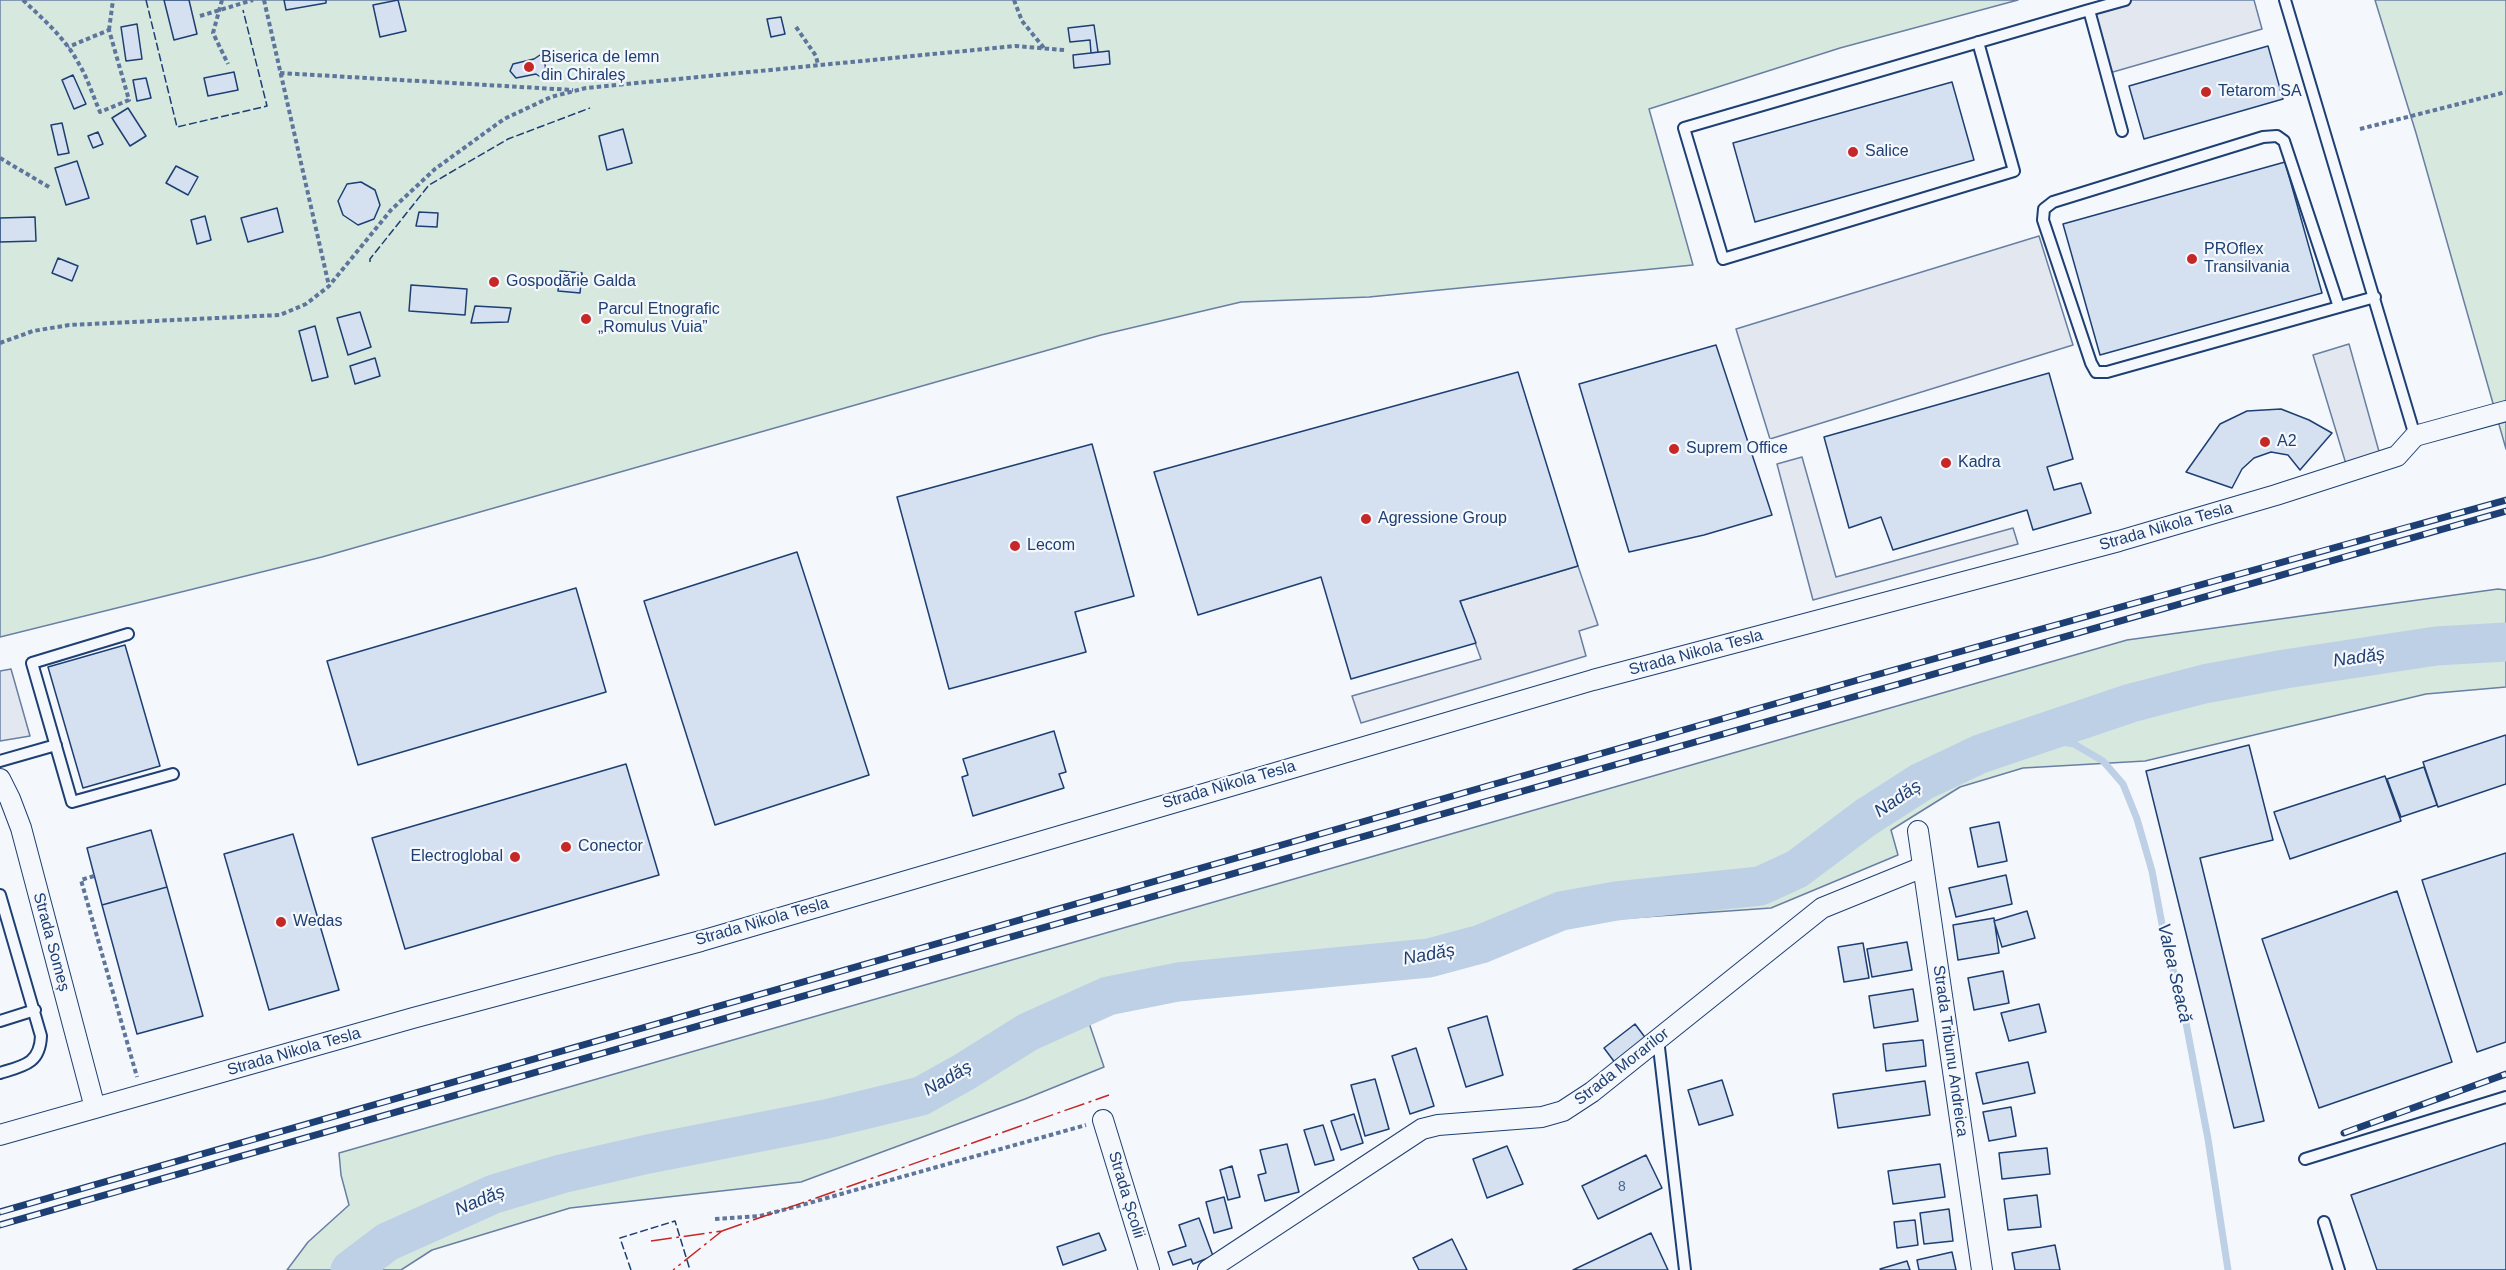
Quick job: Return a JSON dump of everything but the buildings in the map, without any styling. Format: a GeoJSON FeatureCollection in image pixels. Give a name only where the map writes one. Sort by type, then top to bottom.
{"type":"FeatureCollection","features":[{"type":"Feature","properties":{"kind":"street"},"geometry":{"type":"LineString","coordinates":[[2415,436],[2506,411]]}},
{"type":"Feature","properties":{"kind":"street","name":"Strada Nikola Tesla"},"geometry":{"type":"LineString","coordinates":[[0,1135],[413,1018],[701,941],[1582,683],[2119,541],[2243,505],[2397,456],[2415,436]]}},
{"type":"Feature","properties":{"kind":"street","name":"Strada Someș"},"geometry":{"type":"LineString","coordinates":[[0,779],[21,828],[95,1108]]}},
{"type":"Feature","properties":{"kind":"street","name":"Strada Tribunu Andreica"},"geometry":{"type":"LineString","coordinates":[[1918,831],[1982,1270]]}},
{"type":"Feature","properties":{"kind":"street","name":"Strada Morarilor"},"geometry":{"type":"LineString","coordinates":[[1208,1270],[1422,1129],[1438,1125],[1542,1117],[1563,1111],[1592,1092],[1822,908],[1923,867]]}},
{"type":"Feature","properties":{"kind":"street","name":"Strada Școlii"},"geometry":{"type":"LineString","coordinates":[[1102,1120],[1149,1270]]}},
{"type":"Feature","properties":{"kind":"lane"},"geometry":{"type":"LineString","coordinates":[[1978,42],[2014,171],[1723,259],[1684,128],[1978,42],[2125,0]]}},
{"type":"Feature","properties":{"kind":"lane"},"geometry":{"type":"LineString","coordinates":[[2285,0],[2415,436]]}},
{"type":"Feature","properties":{"kind":"lane"},"geometry":{"type":"LineString","coordinates":[[2089,10],[2122,131]]}},
{"type":"Feature","properties":{"kind":"lane"},"geometry":{"type":"LineString","coordinates":[[2339,307],[2284,141],[2277,136],[2263,137],[2053,202],[2044,210],[2043,220],[2096,372],[2107,372],[2375,297]]}},
{"type":"Feature","properties":{"kind":"lane"},"geometry":{"type":"LineString","coordinates":[[128,634],[32,663],[72,801],[173,774]]}},
{"type":"Feature","properties":{"kind":"lane"},"geometry":{"type":"LineString","coordinates":[[0,761],[56,745]]}},
{"type":"Feature","properties":{"kind":"lane"},"geometry":{"type":"LineString","coordinates":[[0,895],[41,1036],[41,1046],[37,1056],[22,1066],[0,1073]]}},
{"type":"Feature","properties":{"kind":"lane"},"geometry":{"type":"LineString","coordinates":[[0,1021],[34,1010]]}},
{"type":"Feature","properties":{"kind":"lane"},"geometry":{"type":"LineString","coordinates":[[1658,1039],[1685,1270]]}},
{"type":"Feature","properties":{"kind":"lane"},"geometry":{"type":"LineString","coordinates":[[2305,1159],[2506,1097]]}},
{"type":"Feature","properties":{"kind":"lane"},"geometry":{"type":"LineString","coordinates":[[2324,1222],[2339,1270]]}},
{"type":"Feature","properties":{"kind":"path"},"geometry":{"type":"LineString","coordinates":[[23,0],[59,34],[68,47],[80,65],[100,112],[129,100],[109,30],[113,0]]}},
{"type":"Feature","properties":{"kind":"path"},"geometry":{"type":"LineString","coordinates":[[222,0],[213,33],[228,64]]}},
{"type":"Feature","properties":{"kind":"path"},"geometry":{"type":"LineString","coordinates":[[200,16],[253,0]]}},
{"type":"Feature","properties":{"kind":"path"},"geometry":{"type":"LineString","coordinates":[[264,0],[329,286]]}},
{"type":"Feature","properties":{"kind":"path"},"geometry":{"type":"LineString","coordinates":[[1014,0],[1022,21],[1044,48]]}},
{"type":"Feature","properties":{"kind":"path"},"geometry":{"type":"LineString","coordinates":[[796,27],[816,56],[818,65]]}},
{"type":"Feature","properties":{"kind":"path"},"geometry":{"type":"LineString","coordinates":[[68,47],[109,30]]}},
{"type":"Feature","properties":{"kind":"path"},"geometry":{"type":"LineString","coordinates":[[280,73],[576,90],[1015,46],[1064,50]]}},
{"type":"Feature","properties":{"kind":"path"},"geometry":{"type":"LineString","coordinates":[[0,343],[33,331],[69,325],[280,315],[306,304],[329,286],[392,210],[435,170],[504,119],[551,97],[576,90]]}},
{"type":"Feature","properties":{"kind":"path"},"geometry":{"type":"LineString","coordinates":[[2360,129],[2506,92]]}},
{"type":"Feature","properties":{"kind":"path"},"geometry":{"type":"LineString","coordinates":[[0,158],[49,187]]}},
{"type":"Feature","properties":{"kind":"path"},"geometry":{"type":"LineString","coordinates":[[94,876],[81,880],[142,1095]]}},
{"type":"Feature","properties":{"kind":"path"},"geometry":{"type":"LineString","coordinates":[[715,1219],[760,1216],[1102,1120]]}},
{"type":"Feature","properties":{"kind":"shaded area","name":"Parcul Etnografic „Romulus Vuia”"},"geometry":{"type":"Polygon","coordinates":[[[0,0],[2018,0],[1840,48],[1649,109],[1693,265],[1369,297],[1241,302],[1101,335],[322,557],[0,637],[0,0]]]}},
{"type":"Feature","properties":{"kind":"shaded area"},"geometry":{"type":"Polygon","coordinates":[[[2125,0],[2254,0],[2262,29],[2106,74],[2089,10],[2125,0]]]}},
{"type":"Feature","properties":{"kind":"shaded area"},"geometry":{"type":"Polygon","coordinates":[[[2375,0],[2506,0],[2506,449],[2416,133],[2375,0]]]}},
{"type":"Feature","properties":{"kind":"shaded area"},"geometry":{"type":"Polygon","coordinates":[[[2039,236],[2073,345],[1770,439],[1736,329],[2039,236]]]}},
{"type":"Feature","properties":{"kind":"shaded area"},"geometry":{"type":"Polygon","coordinates":[[[2349,344],[2380,455],[2346,464],[2313,355],[2349,344]]]}},
{"type":"Feature","properties":{"kind":"shaded area"},"geometry":{"type":"Polygon","coordinates":[[[1802,457],[1836,577],[2013,528],[2018,544],[1813,600],[1777,464],[1802,457]]]}},
{"type":"Feature","properties":{"kind":"shaded area"},"geometry":{"type":"Polygon","coordinates":[[[1578,566],[1598,625],[1579,631],[1586,656],[1361,723],[1352,696],[1481,659],[1460,601],[1578,566]]]}},
{"type":"Feature","properties":{"kind":"shaded area"},"geometry":{"type":"Polygon","coordinates":[[[2498,589],[2506,590],[2506,687],[2426,694],[2145,761],[2023,768],[1960,787],[1891,830],[1898,855],[1771,908],[1573,922],[1460,960],[1384,977],[1169,996],[1132,1003],[1087,1017],[1104,1067],[1025,1099],[801,1182],[570,1208],[432,1250],[401,1270],[287,1270],[308,1242],[349,1205],[341,1175],[339,1153],[2127,640],[2498,589]]]}},
{"type":"Feature","properties":{"kind":"shaded area"},"geometry":{"type":"Polygon","coordinates":[[[11,669],[30,736],[0,741],[0,671],[11,669]]]}},
{"type":"Feature","properties":{"kind":"waterway","name":"Nadăș"},"geometry":{"type":"LineString","coordinates":[[350,1270],[387,1242],[494,1194],[561,1174],[648,1154],[826,1119],[921,1096],[1028,1032],[1108,996],[1178,982],[1429,958],[1481,944],[1561,911],[1616,901],[1760,886],[1797,869],[1865,818],[1921,782],[1980,754],[2131,703],[2204,684],[2285,669],[2436,646],[2506,642]]}},
{"type":"Feature","properties":{"kind":"waterway","name":"Valea Seacă"},"geometry":{"type":"LineString","coordinates":[[2034,737],[2074,744],[2103,761],[2123,784],[2137,819],[2152,871],[2165,940],[2183,1007],[2208,1139],[2228,1270]]}},
{"type":"Feature","properties":{"kind":"railway"},"geometry":{"type":"LineString","coordinates":[[0,1212],[1865,678],[2506,500]]}},
{"type":"Feature","properties":{"kind":"railway"},"geometry":{"type":"LineString","coordinates":[[0,1225],[2506,511]]}},
{"type":"Feature","properties":{"kind":"railway"},"geometry":{"type":"LineString","coordinates":[[2344,1133],[2506,1074]]}},
{"type":"Feature","properties":{"kind":"fence"},"geometry":{"type":"LineString","coordinates":[[146,0],[177,127],[267,106],[243,10]]}},
{"type":"Feature","properties":{"kind":"fence"},"geometry":{"type":"LineString","coordinates":[[370,262],[370,259],[429,185],[508,139],[590,108]]}},
{"type":"Feature","properties":{"kind":"fence"},"geometry":{"type":"LineString","coordinates":[[631,1270],[620,1238],[675,1221],[690,1270]]}},
{"type":"Feature","properties":{"kind":"power"},"geometry":{"type":"LineString","coordinates":[[722,1231],[1109,1095]]}},
{"type":"Feature","properties":{"kind":"power"},"geometry":{"type":"LineString","coordinates":[[651,1241],[722,1231],[673,1270]]}},
{"type":"Feature","properties":{"kind":"place","name":"Biserica de lemn din Chiraleș"},"geometry":{"type":"Point","coordinates":[529,67]}},
{"type":"Feature","properties":{"kind":"place","name":"Tetarom SA"},"geometry":{"type":"Point","coordinates":[2206,92]}},
{"type":"Feature","properties":{"kind":"place","name":"Salice"},"geometry":{"type":"Point","coordinates":[1853,152]}},
{"type":"Feature","properties":{"kind":"place","name":"PROflex Transilvania"},"geometry":{"type":"Point","coordinates":[2192,259]}},
{"type":"Feature","properties":{"kind":"place","name":"Gospodărie Galda"},"geometry":{"type":"Point","coordinates":[494,282]}},
{"type":"Feature","properties":{"kind":"place","name":"Parcul Etnografic „Romulus Vuia”"},"geometry":{"type":"Point","coordinates":[586,319]}},
{"type":"Feature","properties":{"kind":"place","name":"A2"},"geometry":{"type":"Point","coordinates":[2265,442]}},
{"type":"Feature","properties":{"kind":"place","name":"Suprem Office"},"geometry":{"type":"Point","coordinates":[1674,449]}},
{"type":"Feature","properties":{"kind":"place","name":"Kadra"},"geometry":{"type":"Point","coordinates":[1946,463]}},
{"type":"Feature","properties":{"kind":"place","name":"Agressione Group"},"geometry":{"type":"Point","coordinates":[1366,519]}},
{"type":"Feature","properties":{"kind":"place","name":"Lecom"},"geometry":{"type":"Point","coordinates":[1015,546]}},
{"type":"Feature","properties":{"kind":"place","name":"Conector"},"geometry":{"type":"Point","coordinates":[566,847]}},
{"type":"Feature","properties":{"kind":"place","name":"Electroglobal"},"geometry":{"type":"Point","coordinates":[515,857]}},
{"type":"Feature","properties":{"kind":"place","name":"Wedas"},"geometry":{"type":"Point","coordinates":[281,922]}}]}
